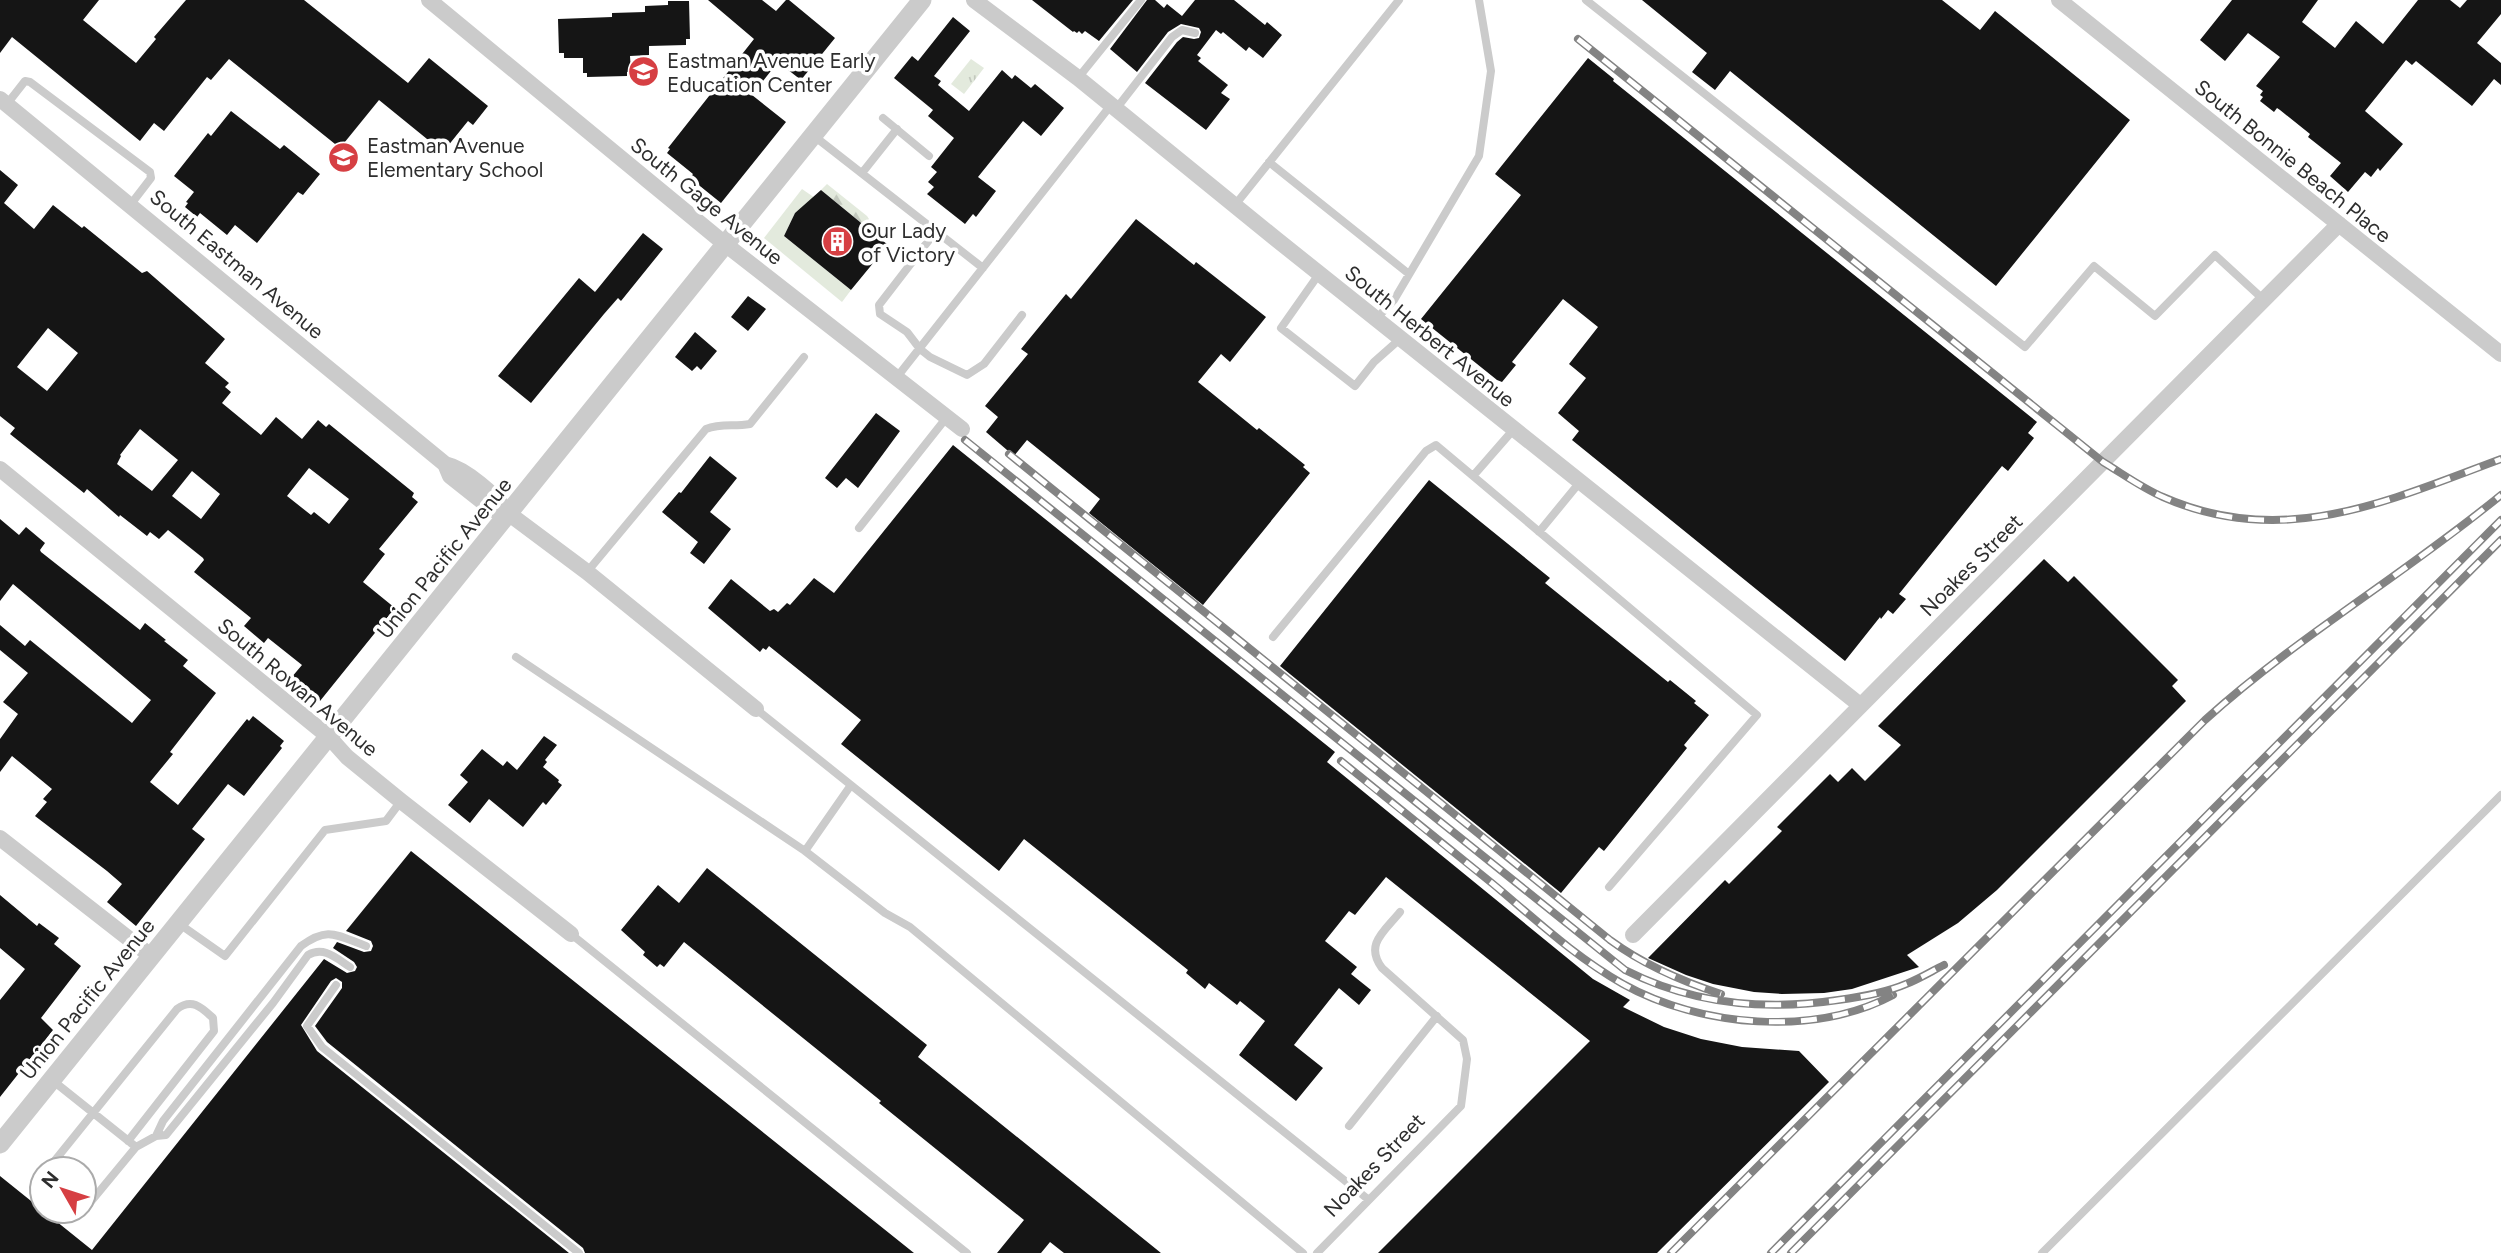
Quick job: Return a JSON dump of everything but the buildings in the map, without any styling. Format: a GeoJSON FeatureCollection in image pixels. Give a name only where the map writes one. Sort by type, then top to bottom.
{"type":"FeatureCollection","features":[{"type":"Feature","properties":{"kind":"street","name":"South Gage Avenue"},"geometry":{"type":"LineString","coordinates":[[429,0],[725,244],[962,429]]}},
{"type":"Feature","properties":{"kind":"street","name":"Union Pacific Avenue"},"geometry":{"type":"LineString","coordinates":[[0,1144],[922,0]]}},
{"type":"Feature","properties":{"kind":"street","name":"South Herbert Avenue"},"geometry":{"type":"LineString","coordinates":[[974,0],[1078,78],[1400,339],[1860,705]]}},
{"type":"Feature","properties":{"kind":"street","name":"South Bonnie Beach Place"},"geometry":{"type":"LineString","coordinates":[[2059,0],[2501,354]]}},
{"type":"Feature","properties":{"kind":"street","name":"South Eastman Avenue"},"geometry":{"type":"LineString","coordinates":[[4,101],[445,464],[450,476],[493,510],[508,513],[587,572],[756,709]]}},
{"type":"Feature","properties":{"kind":"street","name":"Noakes Street"},"geometry":{"type":"LineString","coordinates":[[1633,935],[2339,224]]}},
{"type":"Feature","properties":{"kind":"street","name":"South Rowan Avenue"},"geometry":{"type":"LineString","coordinates":[[0,469],[329,737],[347,757],[401,801],[571,934]]}},
{"type":"Feature","properties":{"kind":"street"},"geometry":{"type":"LineString","coordinates":[[0,838],[150,956]]}},
{"type":"Feature","properties":{"kind":"lane"},"geometry":{"type":"LineString","coordinates":[[1078,78],[1141,0]]}},
{"type":"Feature","properties":{"kind":"lane"},"geometry":{"type":"LineString","coordinates":[[1235,205],[1399,0]]}},
{"type":"Feature","properties":{"kind":"lane"},"geometry":{"type":"LineString","coordinates":[[1376,319],[1394,300],[1479,156],[1491,71],[1479,0]]}},
{"type":"Feature","properties":{"kind":"lane"},"geometry":{"type":"LineString","coordinates":[[1586,0],[2025,346],[2094,266],[2155,316],[2215,256],[2264,300]]}},
{"type":"Feature","properties":{"kind":"lane"},"geometry":{"type":"LineString","coordinates":[[897,377],[1172,37],[1182,30],[1195,33]]}},
{"type":"Feature","properties":{"kind":"lane"},"geometry":{"type":"LineString","coordinates":[[4,101],[25,81],[30,82],[150,172],[151,178],[131,204]]}},
{"type":"Feature","properties":{"kind":"lane"},"geometry":{"type":"LineString","coordinates":[[883,118],[929,156]]}},
{"type":"Feature","properties":{"kind":"lane"},"geometry":{"type":"LineString","coordinates":[[862,173],[897,129]]}},
{"type":"Feature","properties":{"kind":"lane"},"geometry":{"type":"LineString","coordinates":[[814,136],[983,268]]}},
{"type":"Feature","properties":{"kind":"lane"},"geometry":{"type":"LineString","coordinates":[[1269,162],[1409,274]]}},
{"type":"Feature","properties":{"kind":"lane"},"geometry":{"type":"LineString","coordinates":[[936,232],[879,305],[880,314],[907,332],[930,358],[967,375],[984,364],[1022,315]]}},
{"type":"Feature","properties":{"kind":"lane"},"geometry":{"type":"LineString","coordinates":[[1319,274],[1281,328],[1355,386],[1374,362],[1400,339]]}},
{"type":"Feature","properties":{"kind":"lane"},"geometry":{"type":"LineString","coordinates":[[587,572],[706,429],[720,424],[750,424],[804,357]]}},
{"type":"Feature","properties":{"kind":"lane"},"geometry":{"type":"LineString","coordinates":[[859,527],[947,417]]}},
{"type":"Feature","properties":{"kind":"lane"},"geometry":{"type":"LineString","coordinates":[[1473,476],[1514,429]]}},
{"type":"Feature","properties":{"kind":"lane"},"geometry":{"type":"LineString","coordinates":[[1273,638],[1426,452],[1436,445],[1757,715],[1609,887]]}},
{"type":"Feature","properties":{"kind":"lane"},"geometry":{"type":"LineString","coordinates":[[1539,532],[1580,482]]}},
{"type":"Feature","properties":{"kind":"lane"},"geometry":{"type":"LineString","coordinates":[[516,657],[805,851],[885,913],[910,927],[1303,1253]]}},
{"type":"Feature","properties":{"kind":"lane"},"geometry":{"type":"LineString","coordinates":[[756,709],[1369,1200]]}},
{"type":"Feature","properties":{"kind":"lane"},"geometry":{"type":"LineString","coordinates":[[805,851],[851,785]]}},
{"type":"Feature","properties":{"kind":"lane"},"geometry":{"type":"LineString","coordinates":[[2042,1253],[2501,795]]}},
{"type":"Feature","properties":{"kind":"lane"},"geometry":{"type":"LineString","coordinates":[[178,923],[225,957],[326,830],[386,821],[401,801]]}},
{"type":"Feature","properties":{"kind":"lane"},"geometry":{"type":"LineString","coordinates":[[1349,1126],[1437,1016],[1382,968],[1375,958],[1375,943],[1400,912]]}},
{"type":"Feature","properties":{"kind":"lane"},"geometry":{"type":"LineString","coordinates":[[156,1136],[163,1121],[300,946],[316,935],[332,934],[366,946]]}},
{"type":"Feature","properties":{"kind":"lane"},"geometry":{"type":"LineString","coordinates":[[571,934],[967,1253]]}},
{"type":"Feature","properties":{"kind":"lane"},"geometry":{"type":"LineString","coordinates":[[132,1144],[166,1135],[273,1003],[308,955],[315,951],[325,951],[350,967]]}},
{"type":"Feature","properties":{"kind":"lane"},"geometry":{"type":"LineString","coordinates":[[336,985],[307,1026],[322,1047],[579,1253]]}},
{"type":"Feature","properties":{"kind":"lane"},"geometry":{"type":"LineString","coordinates":[[59,1155],[177,1009],[186,1003],[194,1003],[205,1010],[213,1018],[214,1031],[98,1191]]}},
{"type":"Feature","properties":{"kind":"lane","name":"Noakes Street"},"geometry":{"type":"LineString","coordinates":[[1317,1253],[1461,1106],[1467,1059],[1463,1040],[1437,1016]]}},
{"type":"Feature","properties":{"kind":"lane"},"geometry":{"type":"LineString","coordinates":[[52,1080],[132,1144]]}},
{"type":"Feature","properties":{"kind":"green space"},"geometry":{"type":"Polygon","coordinates":[[[971,59],[984,68],[964,94],[951,84],[971,59]]]}},
{"type":"Feature","properties":{"kind":"green space"},"geometry":{"type":"Polygon","coordinates":[[[827,184],[867,216],[869,219],[865,226],[821,190],[827,184]]]}},
{"type":"Feature","properties":{"kind":"green space"},"geometry":{"type":"Polygon","coordinates":[[[802,189],[815,198],[795,213],[784,236],[851,290],[842,302],[764,238],[802,189]]]}},
{"type":"Feature","properties":{"kind":"railway"},"geometry":{"type":"LineString","coordinates":[[1578,39],[2103,462],[2163,497],[2207,512],[2251,519],[2293,519],[2335,514],[2376,503],[2501,459]]}},
{"type":"Feature","properties":{"kind":"railway"},"geometry":{"type":"LineString","coordinates":[[965,440],[1625,970],[1650,982],[1702,997],[1729,1002],[1783,1005],[1838,1000],[1881,992],[1911,982],[1944,965]]}},
{"type":"Feature","properties":{"kind":"railway"},"geometry":{"type":"LineString","coordinates":[[1009,454],[1610,940],[1663,972],[1721,994]]}},
{"type":"Feature","properties":{"kind":"railway"},"geometry":{"type":"LineString","coordinates":[[1671,1253],[2205,720],[2277,661],[2501,495]]}},
{"type":"Feature","properties":{"kind":"railway"},"geometry":{"type":"LineString","coordinates":[[1771,1253],[2501,520]]}},
{"type":"Feature","properties":{"kind":"railway"},"geometry":{"type":"LineString","coordinates":[[1791,1253],[2501,540]]}},
{"type":"Feature","properties":{"kind":"railway"},"geometry":{"type":"LineString","coordinates":[[1341,761],[1572,950],[1623,984],[1654,999],[1687,1010],[1722,1017],[1794,1021],[1829,1017],[1862,1008],[1893,995]]}},
{"type":"Feature","properties":{"kind":"place","name":"Eastman Avenue Early Education Center"},"geometry":{"type":"Point","coordinates":[644,72]}},
{"type":"Feature","properties":{"kind":"place","name":"Eastman Avenue Elementary School"},"geometry":{"type":"Point","coordinates":[344,157]}},
{"type":"Feature","properties":{"kind":"place","name":"Our Lady of Victory"},"geometry":{"type":"Point","coordinates":[838,242]}}]}
